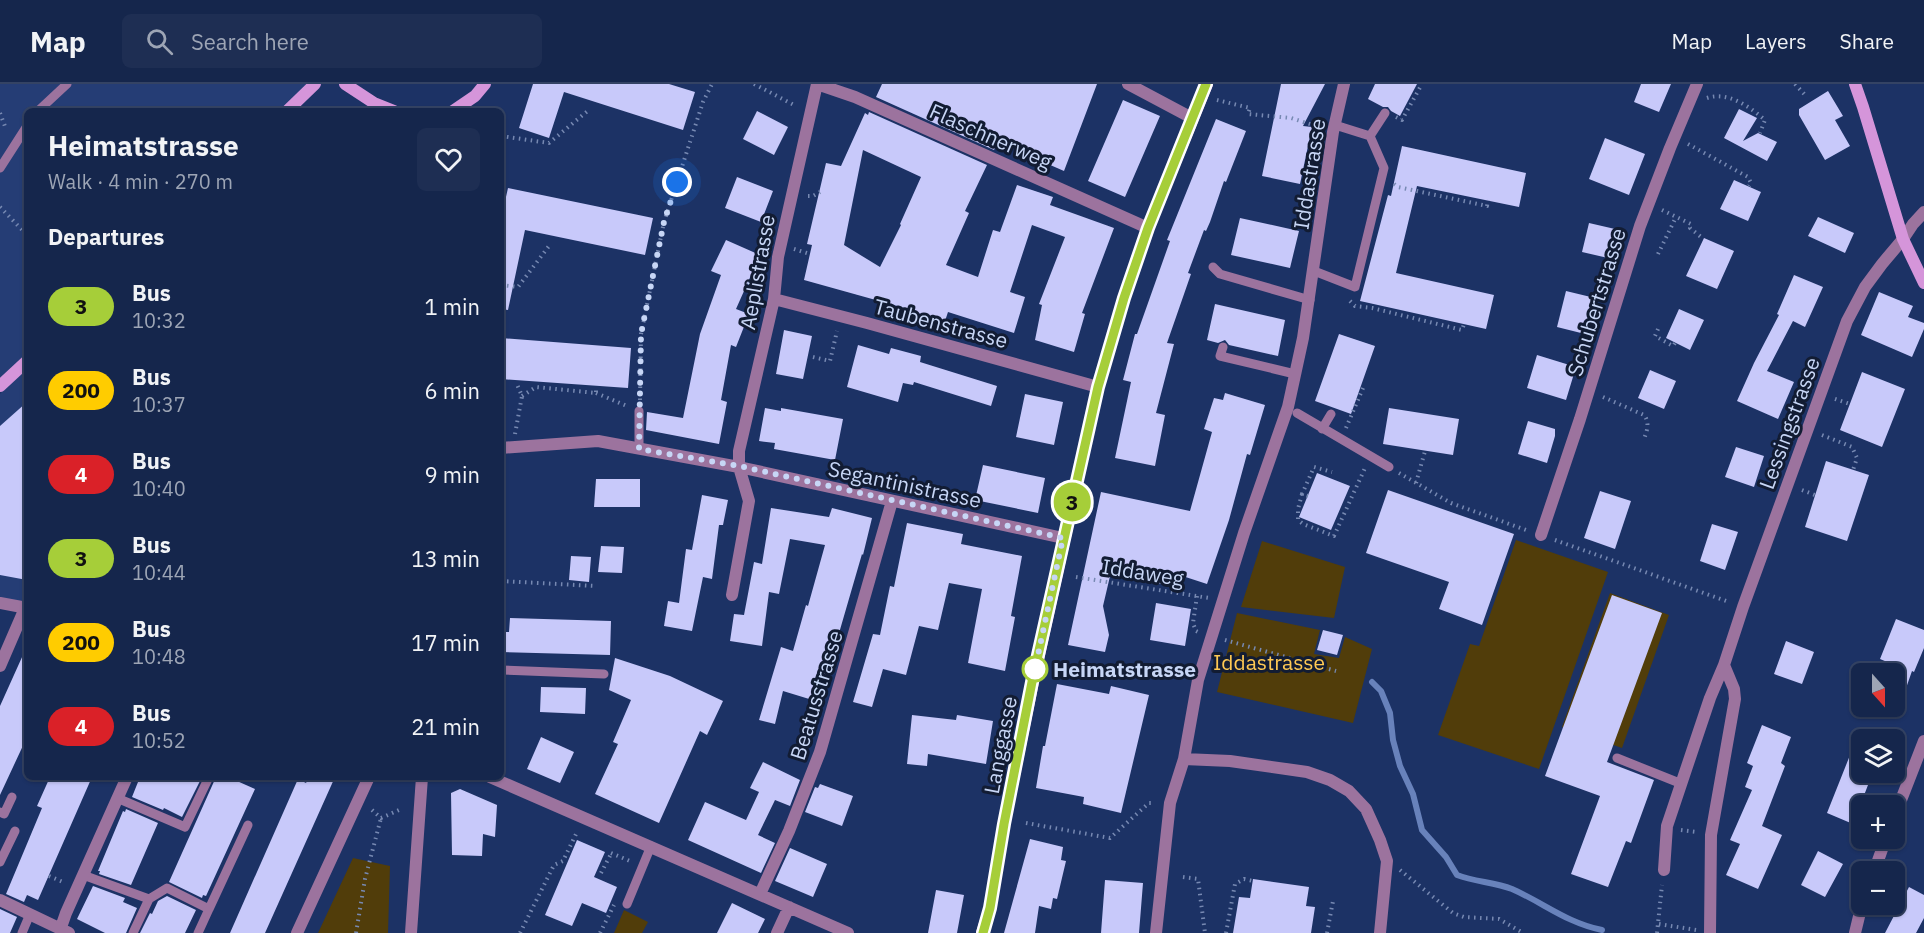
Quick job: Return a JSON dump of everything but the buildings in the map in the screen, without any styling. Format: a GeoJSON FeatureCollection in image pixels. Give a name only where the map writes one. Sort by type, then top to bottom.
{"type":"FeatureCollection","features":[{"type":"Feature","properties":{"kind":"main road"},"geometry":{"type":"LineString","coordinates":[[290,108],[315,84]]}},
{"type":"Feature","properties":{"kind":"main road"},"geometry":{"type":"LineString","coordinates":[[345,84],[361,96],[387,108]]}},
{"type":"Feature","properties":{"kind":"main road"},"geometry":{"type":"LineString","coordinates":[[457,108],[475,96],[485,84]]}},
{"type":"Feature","properties":{"kind":"main road","name":"Langgasse"},"geometry":{"type":"LineString","coordinates":[[982,933],[990,908],[1025,719],[1063,538],[1098,387],[1124,298],[1148,228],[1207,84]]}},
{"type":"Feature","properties":{"kind":"main road"},"geometry":{"type":"LineString","coordinates":[[1855,84],[1903,239],[1924,283]]}},
{"type":"Feature","properties":{"kind":"main road"},"geometry":{"type":"LineString","coordinates":[[0,386],[24,364]]}},
{"type":"Feature","properties":{"kind":"street","name":"Flaschnerweg"},"geometry":{"type":"LineString","coordinates":[[817,84],[838,88],[1148,228]]}},
{"type":"Feature","properties":{"kind":"street","name":"Aeplistrasse"},"geometry":{"type":"LineString","coordinates":[[739,466],[739,451],[774,298],[778,257],[817,84]]}},
{"type":"Feature","properties":{"kind":"street"},"geometry":{"type":"LineString","coordinates":[[1128,84],[1192,118]]}},
{"type":"Feature","properties":{"kind":"street","name":"Iddastrasse"},"geometry":{"type":"LineString","coordinates":[[1156,933],[1170,803],[1184,759],[1198,680],[1244,534],[1288,407],[1310,300],[1330,127],[1344,84]]}},
{"type":"Feature","properties":{"kind":"street","name":"Schubertstrasse"},"geometry":{"type":"LineString","coordinates":[[1541,535],[1638,235],[1696,84]]}},
{"type":"Feature","properties":{"kind":"street","name":"Lessingstrasse"},"geometry":{"type":"LineString","coordinates":[[1664,870],[1667,826],[1710,698],[1724,665],[1847,321],[1865,287],[1924,212]]}},
{"type":"Feature","properties":{"kind":"street","name":"Taubenstrasse"},"geometry":{"type":"LineString","coordinates":[[774,298],[1098,387]]}},
{"type":"Feature","properties":{"kind":"street","name":"Segantinistrasse"},"geometry":{"type":"LineString","coordinates":[[504,448],[598,441],[739,466],[1063,538]]}},
{"type":"Feature","properties":{"kind":"street"},"geometry":{"type":"LineString","coordinates":[[732,595],[748,501],[739,466]]}},
{"type":"Feature","properties":{"kind":"street","name":"Beatusstrasse"},"geometry":{"type":"LineString","coordinates":[[760,894],[789,831],[820,752],[892,501]]}},
{"type":"Feature","properties":{"kind":"street"},"geometry":{"type":"LineString","coordinates":[[0,603],[24,608]]}},
{"type":"Feature","properties":{"kind":"street"},"geometry":{"type":"LineString","coordinates":[[0,666],[24,612]]}},
{"type":"Feature","properties":{"kind":"street"},"geometry":{"type":"LineString","coordinates":[[1705,932],[1711,835],[1736,699],[1724,665]]}},
{"type":"Feature","properties":{"kind":"street"},"geometry":{"type":"LineString","coordinates":[[1903,795],[1924,741]]}},
{"type":"Feature","properties":{"kind":"street"},"geometry":{"type":"LineString","coordinates":[[1184,759],[1230,761],[1307,772],[1330,780],[1349,791],[1366,809],[1388,861],[1380,933]]}},
{"type":"Feature","properties":{"kind":"street"},"geometry":{"type":"LineString","coordinates":[[0,900],[63,932],[66,913],[126,780]]}},
{"type":"Feature","properties":{"kind":"street"},"geometry":{"type":"LineString","coordinates":[[297,933],[368,780]]}},
{"type":"Feature","properties":{"kind":"street"},"geometry":{"type":"LineString","coordinates":[[411,933],[422,780]]}},
{"type":"Feature","properties":{"kind":"street"},"geometry":{"type":"LineString","coordinates":[[497,780],[848,933]]}},
{"type":"Feature","properties":{"kind":"street"},"geometry":{"type":"LineString","coordinates":[[777,933],[789,907]]}},
{"type":"Feature","properties":{"kind":"street"},"geometry":{"type":"LineString","coordinates":[[1855,933],[1860,915]]}},
{"type":"Feature","properties":{"kind":"lane"},"geometry":{"type":"LineString","coordinates":[[41,108],[67,84]]}},
{"type":"Feature","properties":{"kind":"lane"},"geometry":{"type":"LineString","coordinates":[[1370,136],[1385,113]]}},
{"type":"Feature","properties":{"kind":"lane"},"geometry":{"type":"LineString","coordinates":[[1330,127],[1370,136]]}},
{"type":"Feature","properties":{"kind":"lane"},"geometry":{"type":"LineString","coordinates":[[0,168],[24,131]]}},
{"type":"Feature","properties":{"kind":"lane"},"geometry":{"type":"LineString","coordinates":[[1314,271],[1355,287],[1384,168],[1370,136]]}},
{"type":"Feature","properties":{"kind":"lane"},"geometry":{"type":"LineString","coordinates":[[1213,267],[1220,274],[1310,300]]}},
{"type":"Feature","properties":{"kind":"lane"},"geometry":{"type":"LineString","coordinates":[[1223,346],[1220,356],[1295,374]]}},
{"type":"Feature","properties":{"kind":"lane"},"geometry":{"type":"LineString","coordinates":[[639,411],[639,449]]}},
{"type":"Feature","properties":{"kind":"lane"},"geometry":{"type":"LineString","coordinates":[[1296,413],[1389,467]]}},
{"type":"Feature","properties":{"kind":"lane"},"geometry":{"type":"LineString","coordinates":[[1322,429],[1331,414]]}},
{"type":"Feature","properties":{"kind":"lane"},"geometry":{"type":"LineString","coordinates":[[504,670],[604,674]]}},
{"type":"Feature","properties":{"kind":"lane"},"geometry":{"type":"LineString","coordinates":[[1617,758],[1682,784]]}},
{"type":"Feature","properties":{"kind":"lane"},"geometry":{"type":"LineString","coordinates":[[117,798],[185,827],[208,780]]}},
{"type":"Feature","properties":{"kind":"lane"},"geometry":{"type":"LineString","coordinates":[[0,812],[4,814],[12,797]]}},
{"type":"Feature","properties":{"kind":"lane"},"geometry":{"type":"LineString","coordinates":[[198,933],[248,825]]}},
{"type":"Feature","properties":{"kind":"lane"},"geometry":{"type":"LineString","coordinates":[[0,862],[15,831]]}},
{"type":"Feature","properties":{"kind":"lane"},"geometry":{"type":"LineString","coordinates":[[627,904],[651,846]]}},
{"type":"Feature","properties":{"kind":"lane"},"geometry":{"type":"LineString","coordinates":[[83,875],[149,899]]}},
{"type":"Feature","properties":{"kind":"lane"},"geometry":{"type":"LineString","coordinates":[[133,933],[149,899],[167,888],[209,909]]}},
{"type":"Feature","properties":{"kind":"lane"},"geometry":{"type":"LineString","coordinates":[[22,933],[30,914]]}},
{"type":"Feature","properties":{"kind":"path"},"geometry":{"type":"LineString","coordinates":[[522,396],[536,387],[596,393],[639,411],[641,334],[664,222],[703,102],[712,84]]}},
{"type":"Feature","properties":{"kind":"path"},"geometry":{"type":"LineString","coordinates":[[754,84],[803,109]]}},
{"type":"Feature","properties":{"kind":"path"},"geometry":{"type":"LineString","coordinates":[[1402,120],[1422,84]]}},
{"type":"Feature","properties":{"kind":"path"},"geometry":{"type":"LineString","coordinates":[[1795,84],[1806,96]]}},
{"type":"Feature","properties":{"kind":"path"},"geometry":{"type":"LineString","coordinates":[[1707,97],[1718,94],[1744,104],[1765,120],[1760,134]]}},
{"type":"Feature","properties":{"kind":"path"},"geometry":{"type":"LineString","coordinates":[[1201,97],[1250,108],[1248,114],[1291,118],[1330,127]]}},
{"type":"Feature","properties":{"kind":"path"},"geometry":{"type":"LineString","coordinates":[[504,136],[549,143],[590,108]]}},
{"type":"Feature","properties":{"kind":"path"},"geometry":{"type":"LineString","coordinates":[[0,113],[6,129]]}},
{"type":"Feature","properties":{"kind":"path"},"geometry":{"type":"LineString","coordinates":[[1674,137],[1748,177],[1751,183],[1749,186]]}},
{"type":"Feature","properties":{"kind":"path"},"geometry":{"type":"LineString","coordinates":[[1384,168],[1391,181],[1398,187],[1430,191],[1487,206],[1488,200]]}},
{"type":"Feature","properties":{"kind":"path"},"geometry":{"type":"LineString","coordinates":[[813,196],[820,192]]}},
{"type":"Feature","properties":{"kind":"path"},"geometry":{"type":"LineString","coordinates":[[1649,204],[1691,224],[1690,228],[1701,237]]}},
{"type":"Feature","properties":{"kind":"path"},"geometry":{"type":"LineString","coordinates":[[0,207],[24,232]]}},
{"type":"Feature","properties":{"kind":"path"},"geometry":{"type":"LineString","coordinates":[[1658,254],[1676,217]]}},
{"type":"Feature","properties":{"kind":"path"},"geometry":{"type":"LineString","coordinates":[[504,285],[518,287],[549,246]]}},
{"type":"Feature","properties":{"kind":"path"},"geometry":{"type":"LineString","coordinates":[[803,251],[810,254]]}},
{"type":"Feature","properties":{"kind":"path"},"geometry":{"type":"LineString","coordinates":[[1355,287],[1349,297],[1355,306],[1396,312],[1462,330],[1464,324]]}},
{"type":"Feature","properties":{"kind":"path"},"geometry":{"type":"LineString","coordinates":[[813,357],[830,361],[839,324]]}},
{"type":"Feature","properties":{"kind":"path"},"geometry":{"type":"LineString","coordinates":[[1658,329],[1655,336],[1673,346],[1675,343]]}},
{"type":"Feature","properties":{"kind":"path"},"geometry":{"type":"LineString","coordinates":[[516,382],[522,396],[516,423]]}},
{"type":"Feature","properties":{"kind":"path"},"geometry":{"type":"LineString","coordinates":[[596,386],[596,393]]}},
{"type":"Feature","properties":{"kind":"path"},"geometry":{"type":"LineString","coordinates":[[1340,439],[1349,424],[1363,388]]}},
{"type":"Feature","properties":{"kind":"path"},"geometry":{"type":"LineString","coordinates":[[1589,392],[1644,415],[1648,425],[1644,439]]}},
{"type":"Feature","properties":{"kind":"path"},"geometry":{"type":"LineString","coordinates":[[1807,430],[1852,447],[1857,458],[1853,470]]}},
{"type":"Feature","properties":{"kind":"path"},"geometry":{"type":"LineString","coordinates":[[1416,483],[1425,451]]}},
{"type":"Feature","properties":{"kind":"path"},"geometry":{"type":"LineString","coordinates":[[1332,472],[1314,467],[1302,494],[1298,520],[1334,536],[1370,457]]}},
{"type":"Feature","properties":{"kind":"path"},"geometry":{"type":"LineString","coordinates":[[1357,469],[1363,472]]}},
{"type":"Feature","properties":{"kind":"path"},"geometry":{"type":"LineString","coordinates":[[1800,489],[1815,495]]}},
{"type":"Feature","properties":{"kind":"path"},"geometry":{"type":"LineString","coordinates":[[1302,494],[1308,496]]}},
{"type":"Feature","properties":{"kind":"path","name":"Iddaweg"},"geometry":{"type":"LineString","coordinates":[[1076,577],[1206,597]]}},
{"type":"Feature","properties":{"kind":"path"},"geometry":{"type":"LineString","coordinates":[[504,581],[595,586]]}},
{"type":"Feature","properties":{"kind":"path"},"geometry":{"type":"LineString","coordinates":[[1677,583],[1733,604]]}},
{"type":"Feature","properties":{"kind":"path"},"geometry":{"type":"LineString","coordinates":[[1197,596],[1193,623],[1196,631],[1200,632],[1205,625]]}},
{"type":"Feature","properties":{"kind":"path"},"geometry":{"type":"LineString","coordinates":[[1224,640],[1336,671]]}},
{"type":"Feature","properties":{"kind":"path"},"geometry":{"type":"LineString","coordinates":[[1026,823],[1110,838],[1149,803],[1170,803]]}},
{"type":"Feature","properties":{"kind":"path"},"geometry":{"type":"LineString","coordinates":[[369,807],[381,818]]}},
{"type":"Feature","properties":{"kind":"path"},"geometry":{"type":"LineString","coordinates":[[381,818],[399,810]]}},
{"type":"Feature","properties":{"kind":"path"},"geometry":{"type":"LineString","coordinates":[[356,933],[365,879],[381,818]]}},
{"type":"Feature","properties":{"kind":"path"},"geometry":{"type":"LineString","coordinates":[[1676,829],[1698,832]]}},
{"type":"Feature","properties":{"kind":"path"},"geometry":{"type":"LineString","coordinates":[[520,933],[554,865],[563,861],[576,832],[585,836]]}},
{"type":"Feature","properties":{"kind":"path"},"geometry":{"type":"LineString","coordinates":[[601,873],[612,851],[642,867]]}},
{"type":"Feature","properties":{"kind":"path"},"geometry":{"type":"LineString","coordinates":[[1388,861],[1453,913],[1464,917],[1498,918],[1523,933]]}},
{"type":"Feature","properties":{"kind":"path"},"geometry":{"type":"LineString","coordinates":[[1657,933],[1664,870]]}},
{"type":"Feature","properties":{"kind":"path"},"geometry":{"type":"LineString","coordinates":[[49,876],[69,885]]}},
{"type":"Feature","properties":{"kind":"path"},"geometry":{"type":"LineString","coordinates":[[1183,877],[1198,879],[1205,933]]}},
{"type":"Feature","properties":{"kind":"path"},"geometry":{"type":"LineString","coordinates":[[1226,933],[1235,884],[1244,879],[1253,881]]}},
{"type":"Feature","properties":{"kind":"path"},"geometry":{"type":"LineString","coordinates":[[1327,933],[1333,901]]}},
{"type":"Feature","properties":{"kind":"path"},"geometry":{"type":"LineString","coordinates":[[600,933],[613,905],[627,904]]}},
{"type":"Feature","properties":{"kind":"path"},"geometry":{"type":"LineString","coordinates":[[1659,924],[1705,932]]}},
{"type":"Feature","properties":{"kind":"shaded area"},"geometry":{"type":"Polygon","coordinates":[[[0,84],[315,84],[290,108],[24,108],[24,364],[0,386],[0,84]]]}},
{"type":"Feature","properties":{"kind":"shaded area"},"geometry":{"type":"Polygon","coordinates":[[[24,368],[24,607],[0,600],[0,394],[24,368]]]}},
{"type":"Feature","properties":{"kind":"green space"},"geometry":{"type":"Polygon","coordinates":[[[1516,540],[1608,572],[1539,769],[1438,735],[1470,644],[1479,646],[1516,540]]]}},
{"type":"Feature","properties":{"kind":"green space"},"geometry":{"type":"Polygon","coordinates":[[[1262,541],[1345,567],[1334,618],[1241,607],[1262,541]]]}},
{"type":"Feature","properties":{"kind":"green space"},"geometry":{"type":"Polygon","coordinates":[[[1610,593],[1669,615],[1622,748],[1562,727],[1610,593]]]}},
{"type":"Feature","properties":{"kind":"green space","name":"Iddastrasse"},"geometry":{"type":"Polygon","coordinates":[[[1237,613],[1320,630],[1314,654],[1339,658],[1345,637],[1372,649],[1353,723],[1217,692],[1237,613]]]}},
{"type":"Feature","properties":{"kind":"green space"},"geometry":{"type":"Polygon","coordinates":[[[353,858],[390,866],[388,933],[318,933],[353,858]]]}},
{"type":"Feature","properties":{"kind":"green space"},"geometry":{"type":"Polygon","coordinates":[[[624,910],[648,922],[642,933],[614,933],[624,910]]]}},
{"type":"Feature","properties":{"kind":"waterway"},"geometry":{"type":"LineString","coordinates":[[1372,682],[1381,691],[1390,713],[1393,740],[1400,766],[1413,794],[1422,830],[1446,857],[1457,875],[1512,889],[1567,918],[1602,930]]}},
{"type":"Feature","properties":{"kind":"bus line","name":"3"},"geometry":{"type":"LineString","coordinates":[[983,933],[990,908],[1032,682],[1098,387],[1124,298],[1148,228],[1206,84]]}},
{"type":"Feature","properties":{"kind":"place","name":"Heimatstrasse"},"geometry":{"type":"Point","coordinates":[1035,669]}},
{"type":"Feature","properties":{"kind":"route"},"geometry":{"type":"LineString","coordinates":[[677,182],[664,222],[641,334],[639,449],[739,466],[1063,538],[1035,669]]}}]}
